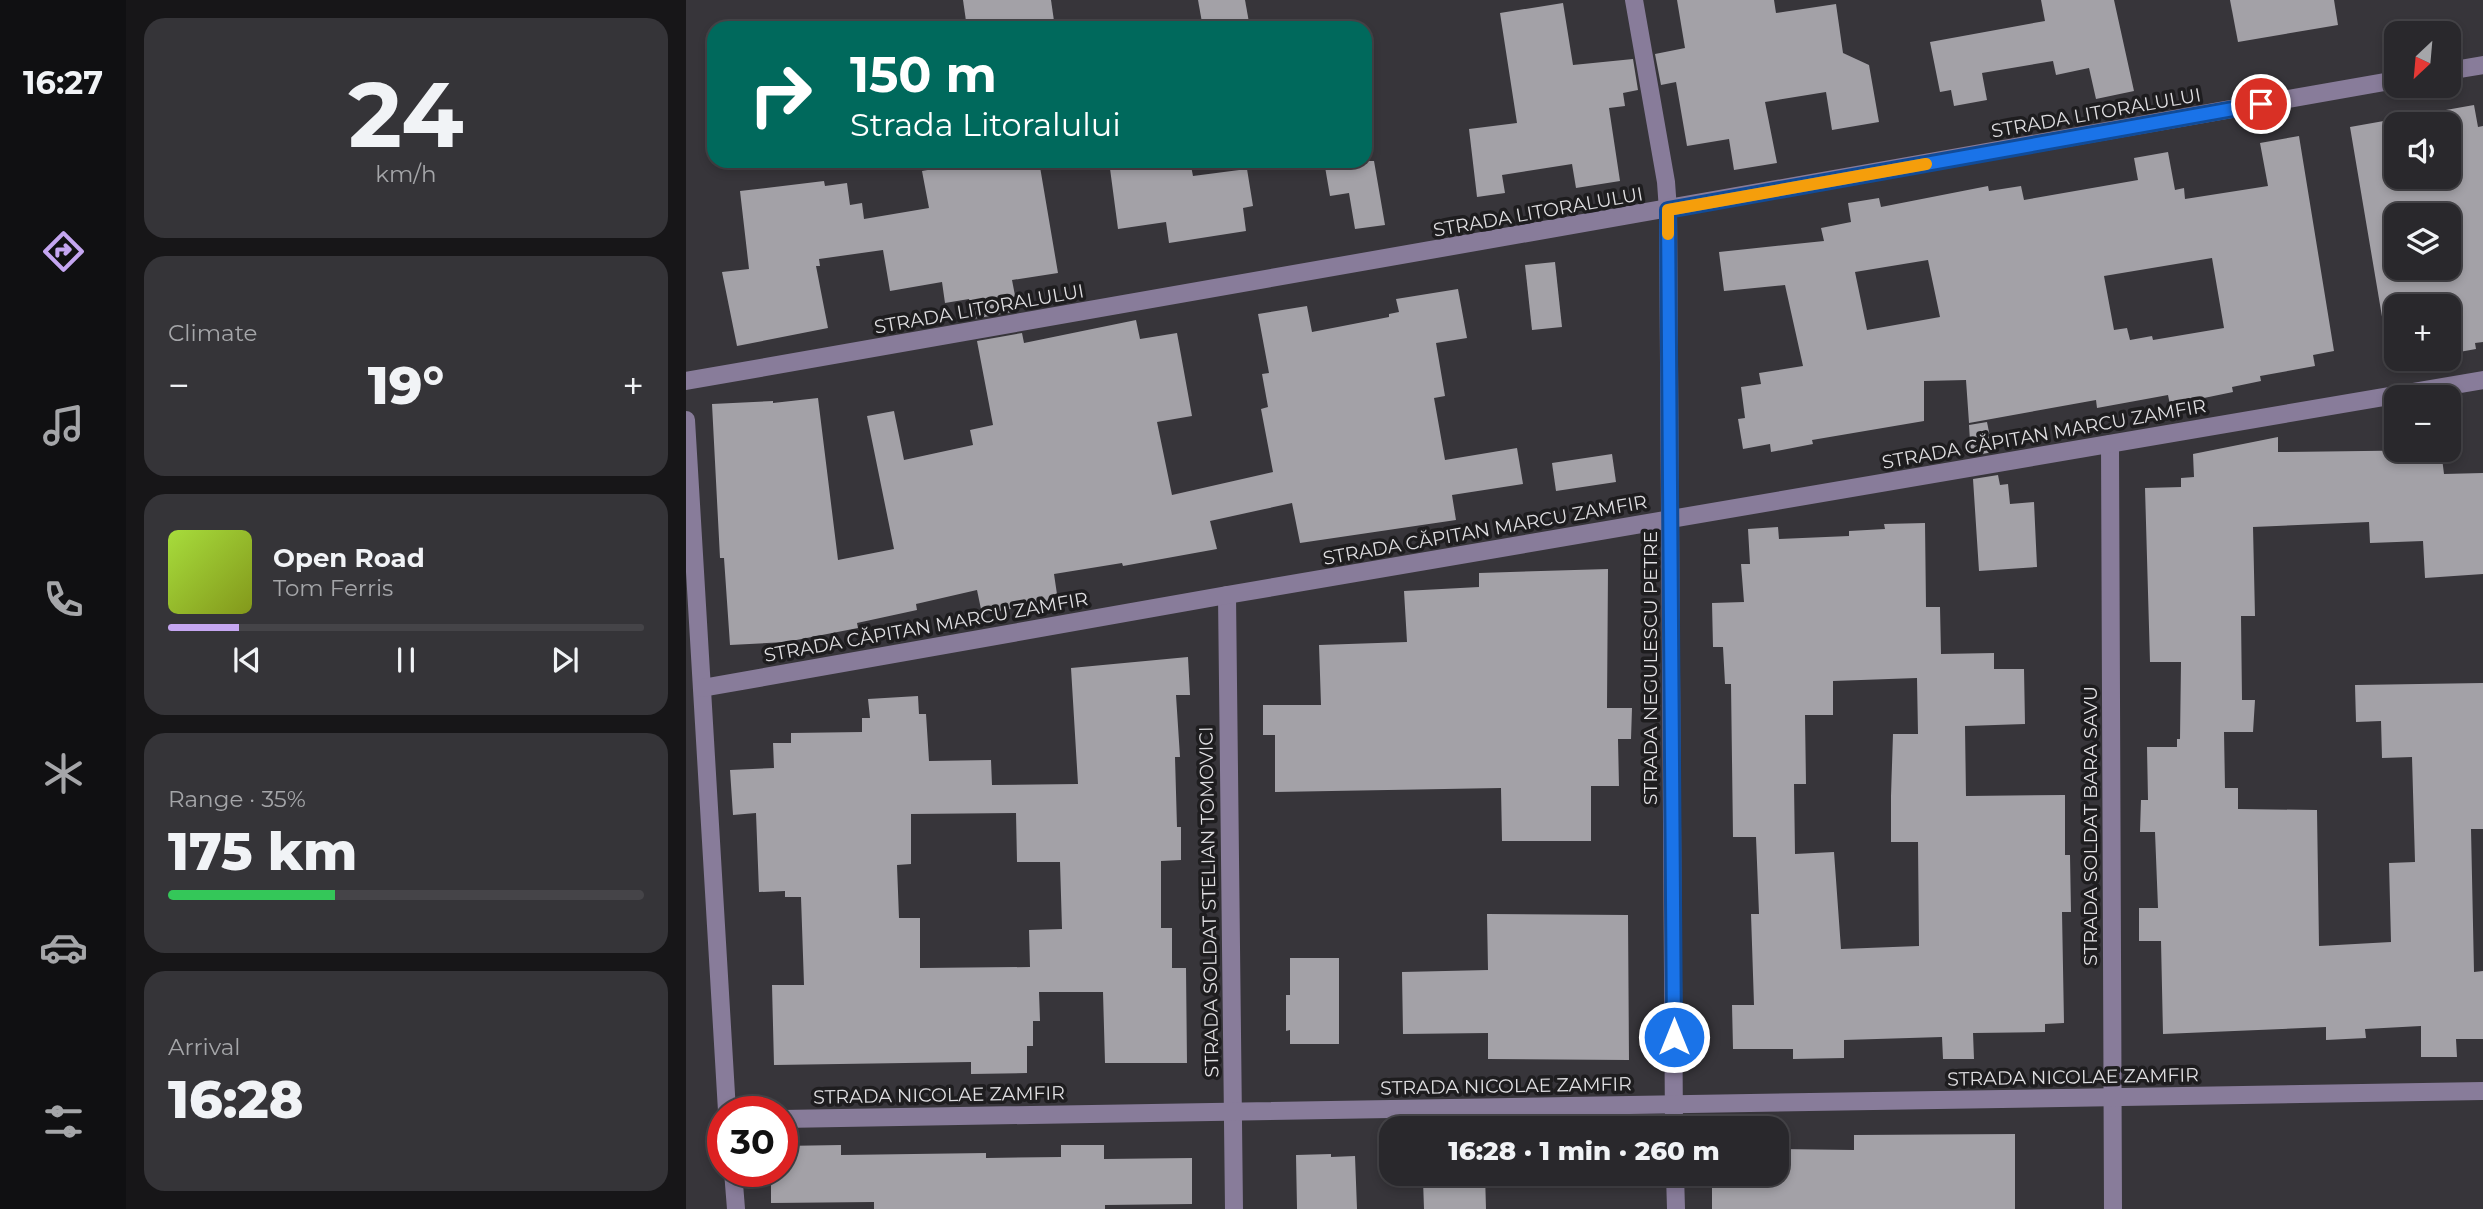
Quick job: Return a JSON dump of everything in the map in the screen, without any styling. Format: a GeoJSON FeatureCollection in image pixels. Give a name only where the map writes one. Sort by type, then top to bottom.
{"type":"FeatureCollection","features":[{"type":"Feature","properties":{"kind":"street","name":"STRADA NEGULESCU PETRE"},"geometry":{"type":"LineString","coordinates":[[1634,0],[1666,182],[1668,210],[1674,1116]]}},
{"type":"Feature","properties":{"kind":"street"},"geometry":{"type":"LineString","coordinates":[[2461,69],[2483,65]]}},
{"type":"Feature","properties":{"kind":"street","name":"STRADA LITORALULUI"},"geometry":{"type":"LineString","coordinates":[[686,381],[2384,82]]}},
{"type":"Feature","properties":{"kind":"street","name":"STRADA CĂPITAN MARCU ZAMFIR"},"geometry":{"type":"LineString","coordinates":[[702,688],[1227,594],[2483,380]]}},
{"type":"Feature","properties":{"kind":"street"},"geometry":{"type":"LineString","coordinates":[[686,420],[689,511],[726,1096]]}},
{"type":"Feature","properties":{"kind":"street","name":"STRADA SOLDAT BARA SAVU"},"geometry":{"type":"LineString","coordinates":[[2110,444],[2113,1209]]}},
{"type":"Feature","properties":{"kind":"street","name":"STRADA SOLDAT STELIAN TOMOVICI"},"geometry":{"type":"LineString","coordinates":[[1227,594],[1234,1209]]}},
{"type":"Feature","properties":{"kind":"street","name":"STRADA NICOLAE ZAMFIR"},"geometry":{"type":"LineString","coordinates":[[798,1119],[2483,1091]]}},
{"type":"Feature","properties":{"kind":"street"},"geometry":{"type":"LineString","coordinates":[[1675,1186],[1676,1209]]}},
{"type":"Feature","properties":{"kind":"street"},"geometry":{"type":"LineString","coordinates":[[734,1187],[736,1209]]}},
{"type":"Feature","properties":{"kind":"building"},"geometry":{"type":"Polygon","coordinates":[[[963,0],[1051,0],[1054,21],[966,21],[963,0]]]}},
{"type":"Feature","properties":{"kind":"building"},"geometry":{"type":"Polygon","coordinates":[[[1198,0],[1245,0],[1249,21],[1202,21],[1198,0]]]}},
{"type":"Feature","properties":{"kind":"building"},"geometry":{"type":"Polygon","coordinates":[[[1677,0],[1774,0],[1776,13],[1836,4],[1843,53],[1869,65],[1879,122],[1832,130],[1826,92],[1765,102],[1777,163],[1734,170],[1729,139],[1687,146],[1676,82],[1661,85],[1655,54],[1685,48],[1677,0]]]}},
{"type":"Feature","properties":{"kind":"building"},"geometry":{"type":"Polygon","coordinates":[[[2041,0],[2114,0],[2134,91],[2096,99],[2089,68],[2056,75],[2053,61],[1982,73],[1987,100],[1954,106],[1951,90],[1940,92],[1930,42],[2045,21],[2041,0]]]}},
{"type":"Feature","properties":{"kind":"building"},"geometry":{"type":"Polygon","coordinates":[[[2230,0],[2334,0],[2338,25],[2238,42],[2230,0]]]}},
{"type":"Feature","properties":{"kind":"building"},"geometry":{"type":"Polygon","coordinates":[[[1563,3],[1573,65],[1633,59],[1638,90],[1623,93],[1625,106],[1609,108],[1620,181],[1576,188],[1572,164],[1502,175],[1505,193],[1477,197],[1469,129],[1517,123],[1500,13],[1563,3]]]}},
{"type":"Feature","properties":{"kind":"building"},"geometry":{"type":"Polygon","coordinates":[[[2474,105],[2478,127],[2483,126],[2483,342],[2475,343],[2476,349],[2461,352],[2461,294],[2384,294],[2384,328],[2350,127],[2384,121],[2384,189],[2461,189],[2461,112],[2435,112],[2474,105]]]}},
{"type":"Feature","properties":{"kind":"building"},"geometry":{"type":"Polygon","coordinates":[[[2299,136],[2334,351],[2313,355],[2315,366],[2260,376],[2261,381],[2232,387],[2233,392],[2170,405],[2168,395],[2097,408],[2096,400],[1969,423],[1966,380],[1924,381],[1924,421],[1812,440],[1813,444],[1771,452],[1770,444],[1743,449],[1738,419],[1745,418],[1741,387],[1761,384],[1759,373],[1803,366],[1785,285],[1724,291],[1719,252],[1824,241],[1821,228],[1851,222],[1848,203],[1879,198],[1881,207],[1988,186],[1989,191],[2021,186],[2024,200],[2138,180],[2134,158],[2168,152],[2175,190],[2184,188],[2185,199],[2268,186],[2260,143],[2299,136]],[[2212,258],[2104,276],[2114,330],[2127,328],[2130,340],[2152,336],[2153,340],[2224,328],[2212,258]],[[1928,260],[1855,272],[1867,330],[1940,317],[1928,260]]]}},
{"type":"Feature","properties":{"kind":"building"},"geometry":{"type":"Polygon","coordinates":[[[1374,161],[1385,225],[1355,229],[1349,193],[1330,196],[1325,168],[1372,168],[1374,161]]]}},
{"type":"Feature","properties":{"kind":"building"},"geometry":{"type":"Polygon","coordinates":[[[939,168],[1040,168],[1058,273],[1012,280],[1018,311],[973,319],[969,299],[945,303],[942,282],[890,291],[883,250],[819,259],[820,266],[816,266],[828,328],[737,346],[722,272],[749,269],[740,191],[824,181],[825,186],[847,183],[850,205],[862,203],[864,219],[929,208],[922,171],[939,168]]]}},
{"type":"Feature","properties":{"kind":"building"},"geometry":{"type":"Polygon","coordinates":[[[1110,168],[1191,168],[1193,176],[1247,169],[1253,206],[1243,208],[1246,231],[1169,243],[1166,222],[1118,229],[1110,168]]]}},
{"type":"Feature","properties":{"kind":"building"},"geometry":{"type":"Polygon","coordinates":[[[1555,262],[1562,327],[1532,330],[1525,265],[1555,262]]]}},
{"type":"Feature","properties":{"kind":"building"},"geometry":{"type":"Polygon","coordinates":[[[1458,289],[1467,338],[1436,343],[1445,396],[1434,398],[1445,460],[1517,448],[1523,484],[1452,495],[1456,520],[1300,543],[1292,503],[1210,521],[1217,549],[1123,566],[1122,563],[1054,574],[1058,601],[982,614],[977,590],[916,604],[917,610],[857,623],[858,628],[786,642],[730,645],[724,558],[720,558],[712,404],[773,403],[818,398],[838,560],[894,549],[867,416],[894,411],[904,460],[973,445],[970,430],[993,425],[977,341],[1022,333],[1024,343],[1136,320],[1140,339],[1177,333],[1192,416],[1157,422],[1172,495],[1273,472],[1261,409],[1268,407],[1262,374],[1269,373],[1258,314],[1307,306],[1312,332],[1389,317],[1389,314],[1399,312],[1396,299],[1458,289]]]}},
{"type":"Feature","properties":{"kind":"building"},"geometry":{"type":"Polygon","coordinates":[[[1987,422],[1993,452],[1971,456],[1969,425],[1987,422]]]}},
{"type":"Feature","properties":{"kind":"building"},"geometry":{"type":"Polygon","coordinates":[[[2278,437],[2278,452],[2384,451],[2384,462],[2442,462],[2444,474],[2483,473],[2483,574],[2425,578],[2423,541],[2370,543],[2369,522],[2253,527],[2255,616],[2241,616],[2242,700],[2255,700],[2253,732],[2224,732],[2225,788],[2238,788],[2238,809],[2317,810],[2319,946],[2391,942],[2389,863],[2415,862],[2412,757],[2382,758],[2381,721],[2356,722],[2355,685],[2483,683],[2483,829],[2471,829],[2474,972],[2483,971],[2483,1039],[2456,1039],[2457,1057],[2421,1057],[2421,1026],[2365,1029],[2366,1038],[2326,1040],[2326,1027],[2163,1034],[2161,941],[2139,941],[2139,908],[2158,908],[2155,832],[2140,832],[2141,800],[2148,800],[2147,747],[2177,747],[2177,739],[2180,739],[2181,662],[2150,662],[2145,488],[2181,487],[2181,478],[2194,477],[2193,454],[2278,437]]]}},
{"type":"Feature","properties":{"kind":"building"},"geometry":{"type":"Polygon","coordinates":[[[1612,454],[1616,482],[1556,491],[1552,463],[1612,454]]]}},
{"type":"Feature","properties":{"kind":"building"},"geometry":{"type":"Polygon","coordinates":[[[1998,475],[2000,485],[2008,484],[2010,504],[2034,502],[2037,567],[1979,571],[1973,479],[1998,475]]]}},
{"type":"Feature","properties":{"kind":"building"},"geometry":{"type":"Polygon","coordinates":[[[1925,523],[1926,607],[1940,607],[1941,654],[1994,653],[1994,669],[2024,669],[2025,724],[1965,726],[1966,796],[2065,795],[2065,855],[2070,855],[2071,912],[2062,912],[2064,1023],[2045,1024],[2045,1032],[1973,1033],[1974,1059],[1943,1059],[1942,1037],[1844,1040],[1844,1058],[1793,1059],[1793,1049],[1733,1049],[1732,1005],[1754,1005],[1751,914],[1759,914],[1756,837],[1733,837],[1731,684],[1725,684],[1723,647],[1713,647],[1712,603],[1744,602],[1741,564],[1750,564],[1748,529],[1778,527],[1779,539],[1849,536],[1849,531],[1885,529],[1884,524],[1925,523]],[[1917,678],[1833,681],[1833,715],[1805,715],[1806,784],[1794,784],[1795,854],[1834,852],[1841,949],[1919,946],[1918,842],[1891,842],[1893,734],[1918,734],[1917,678]]]}},
{"type":"Feature","properties":{"kind":"building"},"geometry":{"type":"Polygon","coordinates":[[[1608,569],[1607,708],[1632,708],[1631,739],[1618,739],[1619,786],[1591,786],[1591,841],[1502,841],[1501,788],[1275,792],[1275,735],[1263,735],[1263,705],[1321,705],[1319,645],[1407,642],[1404,591],[1479,587],[1479,573],[1608,569]]]}},
{"type":"Feature","properties":{"kind":"building"},"geometry":{"type":"Polygon","coordinates":[[[1188,657],[1190,695],[1176,695],[1180,757],[1175,757],[1177,827],[1181,827],[1181,860],[1161,861],[1161,928],[1172,928],[1172,968],[1186,968],[1187,1063],[1105,1063],[1103,992],[1039,992],[1040,1021],[1033,1021],[1033,1046],[1027,1046],[1027,1073],[971,1074],[971,1062],[774,1065],[772,985],[804,985],[801,897],[785,897],[785,891],[759,892],[756,813],[733,815],[730,770],[774,768],[773,743],[791,743],[791,733],[862,732],[862,718],[870,718],[868,699],[918,696],[919,714],[926,714],[929,761],[991,760],[992,785],[1078,784],[1071,668],[1188,657]],[[1016,813],[911,814],[911,864],[897,865],[899,918],[920,918],[920,968],[1030,967],[1029,930],[1062,929],[1060,862],[1017,862],[1016,813]]]}},
{"type":"Feature","properties":{"kind":"building"},"geometry":{"type":"Polygon","coordinates":[[[1487,914],[1628,915],[1629,1060],[1488,1059],[1488,1033],[1403,1034],[1402,972],[1488,970],[1487,914]]]}},
{"type":"Feature","properties":{"kind":"building"},"geometry":{"type":"Polygon","coordinates":[[[1290,958],[1339,958],[1339,1044],[1290,1044],[1290,1030],[1286,1031],[1286,995],[1290,995],[1290,958]]]}},
{"type":"Feature","properties":{"kind":"building"},"geometry":{"type":"Polygon","coordinates":[[[2015,1134],[2015,1209],[1712,1209],[1712,1186],[1789,1186],[1789,1149],[1854,1150],[1854,1135],[2015,1134]]]}},
{"type":"Feature","properties":{"kind":"building"},"geometry":{"type":"Polygon","coordinates":[[[841,1145],[841,1155],[986,1153],[986,1158],[1061,1157],[1061,1145],[1104,1145],[1104,1159],[1192,1158],[1192,1204],[1105,1205],[1105,1209],[874,1209],[874,1202],[771,1203],[771,1187],[798,1187],[798,1146],[841,1145]]]}},
{"type":"Feature","properties":{"kind":"building"},"geometry":{"type":"Polygon","coordinates":[[[1331,1154],[1331,1157],[1355,1156],[1357,1209],[1297,1209],[1296,1155],[1331,1154]]]}},
{"type":"Feature","properties":{"kind":"building"},"geometry":{"type":"Polygon","coordinates":[[[1423,1186],[1485,1186],[1486,1209],[1424,1209],[1423,1186]]]}},
{"type":"Feature","properties":{"kind":"slow traffic"},"geometry":{"type":"LineString","coordinates":[[1668,234],[1668,210],[1926,164]]}},
{"type":"Feature","properties":{"kind":"route"},"geometry":{"type":"LineString","coordinates":[[1674,1037],[1668,210],[2261,104]]}}]}
